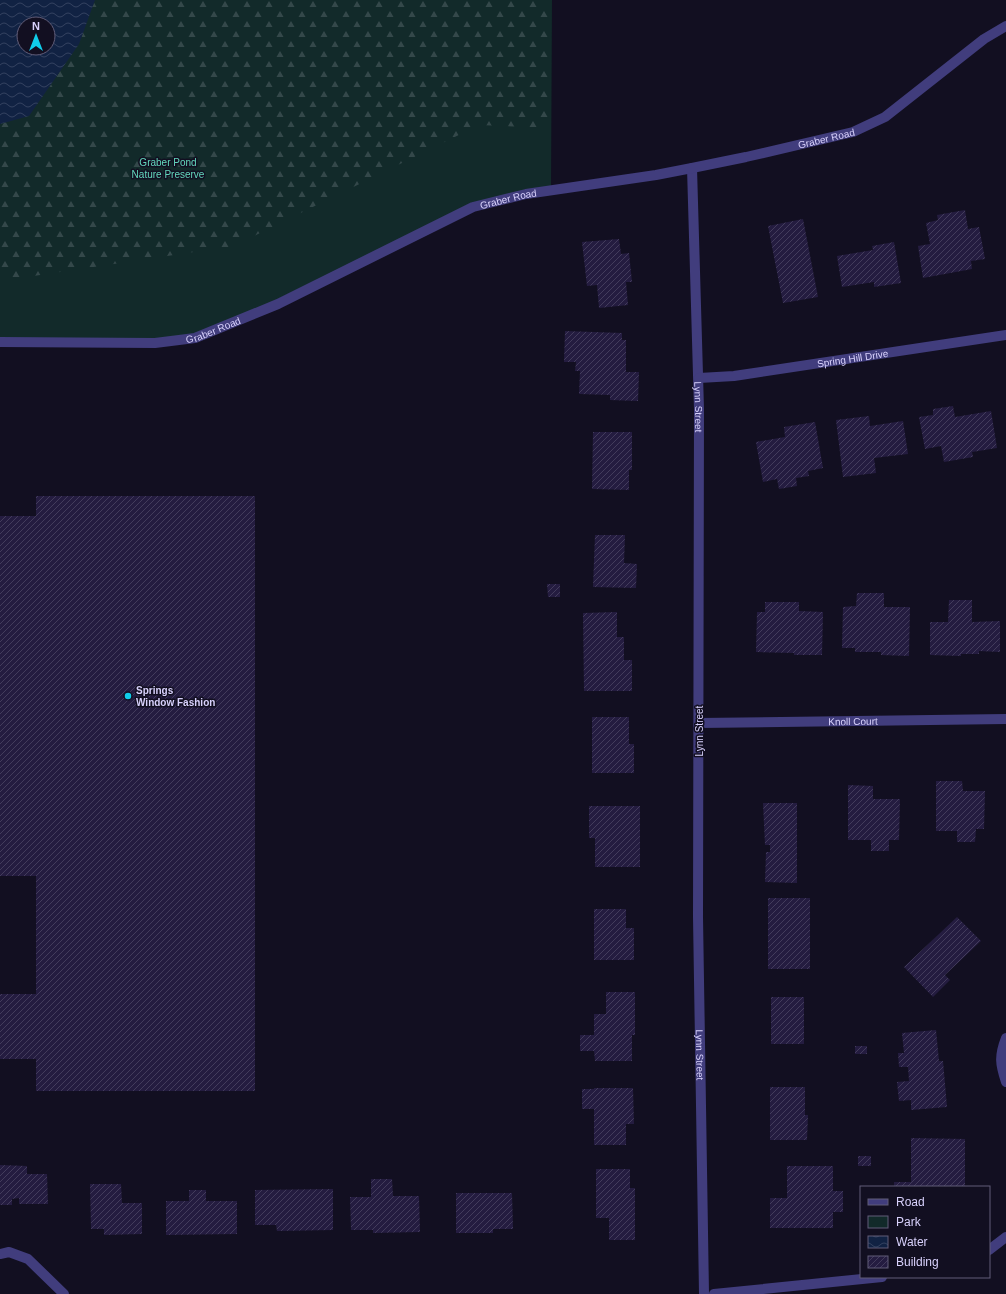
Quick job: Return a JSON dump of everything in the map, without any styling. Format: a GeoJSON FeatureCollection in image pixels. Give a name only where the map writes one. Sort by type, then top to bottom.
{"type":"FeatureCollection","features":[{"type":"Feature","properties":{"kind":"street","name":"Graber Road"},"geometry":{"type":"LineString","coordinates":[[0,342],[155,343],[195,338],[278,304],[474,207],[526,194],[656,175],[692,168],[853,132],[885,117],[984,39],[1006,26]]}},
{"type":"Feature","properties":{"kind":"street","name":"Lynn Street"},"geometry":{"type":"LineString","coordinates":[[692,168],[699,378],[698,917],[704,1294]]}},
{"type":"Feature","properties":{"kind":"street","name":"Spring Hill Drive"},"geometry":{"type":"LineString","coordinates":[[699,378],[734,376],[1006,335]]}},
{"type":"Feature","properties":{"kind":"street","name":"Knoll Court"},"geometry":{"type":"LineString","coordinates":[[699,723],[1006,719]]}},
{"type":"Feature","properties":{"kind":"street"},"geometry":{"type":"LineString","coordinates":[[1006,1038],[1001,1050],[1001,1069],[1006,1082]]}},
{"type":"Feature","properties":{"kind":"street"},"geometry":{"type":"LineString","coordinates":[[990,1249],[1006,1237]]}},
{"type":"Feature","properties":{"kind":"street"},"geometry":{"type":"LineString","coordinates":[[0,1254],[9,1252],[28,1259],[64,1294]]}},
{"type":"Feature","properties":{"kind":"street"},"geometry":{"type":"LineString","coordinates":[[714,1294],[872,1278]]}},
{"type":"Feature","properties":{"kind":"green space","name":"Graber Pond Nature Preserve"},"geometry":{"type":"Polygon","coordinates":[[[0,0],[552,0],[551,190],[473,207],[195,338],[0,342],[0,0]]]}},
{"type":"Feature","properties":{"kind":"green space","name":"Graber Pond Nature Preserve"},"geometry":{"type":"Polygon","coordinates":[[[95,0],[551,0],[551,128],[479,125],[234,246],[0,281],[0,124],[29,116],[79,44],[95,0]]]}},
{"type":"Feature","properties":{"kind":"water"},"geometry":{"type":"Polygon","coordinates":[[[0,0],[95,0],[79,44],[29,116],[0,124],[0,0]]]}},
{"type":"Feature","properties":{"kind":"building"},"geometry":{"type":"Polygon","coordinates":[[[965,210],[968,229],[979,227],[985,259],[971,261],[972,269],[923,278],[918,246],[930,244],[926,223],[938,220],[937,215],[965,210]]]}},
{"type":"Feature","properties":{"kind":"building"},"geometry":{"type":"Polygon","coordinates":[[[803,219],[818,297],[783,303],[768,226],[803,219]]]}},
{"type":"Feature","properties":{"kind":"building"},"geometry":{"type":"Polygon","coordinates":[[[619,239],[621,254],[629,253],[632,282],[626,282],[628,305],[599,308],[597,285],[587,286],[582,242],[619,239]]]}},
{"type":"Feature","properties":{"kind":"building"},"geometry":{"type":"Polygon","coordinates":[[[894,242],[901,283],[874,287],[874,282],[842,287],[837,256],[873,250],[872,246],[894,242]]]}},
{"type":"Feature","properties":{"kind":"building"},"geometry":{"type":"Polygon","coordinates":[[[565,331],[622,333],[622,340],[626,340],[626,372],[639,372],[638,401],[610,400],[610,395],[579,394],[580,371],[575,371],[576,362],[564,362],[565,331]]]}},
{"type":"Feature","properties":{"kind":"building"},"geometry":{"type":"Polygon","coordinates":[[[953,406],[955,417],[991,411],[997,448],[972,452],[973,457],[944,462],[941,446],[925,449],[919,417],[933,415],[933,409],[953,406]]]}},
{"type":"Feature","properties":{"kind":"building"},"geometry":{"type":"Polygon","coordinates":[[[869,416],[870,426],[903,421],[908,454],[874,458],[876,473],[843,477],[836,420],[869,416]]]}},
{"type":"Feature","properties":{"kind":"building"},"geometry":{"type":"Polygon","coordinates":[[[815,422],[823,468],[808,471],[809,476],[796,478],[797,486],[779,489],[777,479],[763,482],[756,442],[785,437],[784,427],[815,422]]]}},
{"type":"Feature","properties":{"kind":"building"},"geometry":{"type":"Polygon","coordinates":[[[593,432],[632,432],[632,470],[629,470],[629,490],[592,489],[593,432]]]}},
{"type":"Feature","properties":{"kind":"building","name":"Springs Window Fashion"},"geometry":{"type":"Polygon","coordinates":[[[36,496],[255,496],[255,1091],[36,1091],[36,1059],[0,1059],[0,994],[36,994],[36,876],[0,876],[0,516],[36,516],[36,496]]]}},
{"type":"Feature","properties":{"kind":"building"},"geometry":{"type":"Polygon","coordinates":[[[595,535],[625,535],[624,563],[637,564],[636,588],[593,587],[595,535]]]}},
{"type":"Feature","properties":{"kind":"building"},"geometry":{"type":"Polygon","coordinates":[[[547,584],[560,584],[560,597],[548,597],[547,584]]]}},
{"type":"Feature","properties":{"kind":"building"},"geometry":{"type":"Polygon","coordinates":[[[857,593],[884,593],[884,607],[910,607],[909,656],[881,655],[881,652],[855,652],[855,648],[842,648],[843,607],[856,606],[857,593]]]}},
{"type":"Feature","properties":{"kind":"building"},"geometry":{"type":"Polygon","coordinates":[[[949,600],[972,600],[972,622],[1000,621],[1000,652],[979,651],[979,654],[961,654],[961,656],[930,655],[930,622],[948,622],[949,600]]]}},
{"type":"Feature","properties":{"kind":"building"},"geometry":{"type":"Polygon","coordinates":[[[765,602],[799,602],[799,611],[823,612],[822,655],[794,655],[794,653],[756,652],[757,612],[765,612],[765,602]]]}},
{"type":"Feature","properties":{"kind":"building"},"geometry":{"type":"Polygon","coordinates":[[[617,612],[617,637],[624,637],[624,660],[632,660],[632,691],[584,691],[583,613],[617,612]]]}},
{"type":"Feature","properties":{"kind":"building"},"geometry":{"type":"Polygon","coordinates":[[[592,717],[629,717],[629,744],[634,744],[634,773],[592,773],[592,717]]]}},
{"type":"Feature","properties":{"kind":"building"},"geometry":{"type":"Polygon","coordinates":[[[936,781],[962,781],[963,791],[985,791],[984,829],[976,829],[975,842],[957,842],[957,831],[936,831],[936,781]]]}},
{"type":"Feature","properties":{"kind":"building"},"geometry":{"type":"Polygon","coordinates":[[[848,785],[873,786],[873,799],[900,799],[899,840],[889,840],[889,851],[871,851],[871,840],[848,840],[848,785]]]}},
{"type":"Feature","properties":{"kind":"building"},"geometry":{"type":"Polygon","coordinates":[[[763,803],[797,803],[797,883],[765,882],[766,852],[770,852],[770,845],[765,845],[763,803]]]}},
{"type":"Feature","properties":{"kind":"building"},"geometry":{"type":"Polygon","coordinates":[[[589,806],[640,806],[640,867],[595,867],[595,838],[589,838],[589,806]]]}},
{"type":"Feature","properties":{"kind":"building"},"geometry":{"type":"Polygon","coordinates":[[[768,898],[810,898],[810,969],[768,969],[768,898]]]}},
{"type":"Feature","properties":{"kind":"building"},"geometry":{"type":"Polygon","coordinates":[[[594,909],[626,909],[626,928],[634,928],[634,960],[594,960],[594,909]]]}},
{"type":"Feature","properties":{"kind":"building"},"geometry":{"type":"Polygon","coordinates":[[[957,917],[981,941],[945,975],[950,980],[933,997],[904,967],[957,917]]]}},
{"type":"Feature","properties":{"kind":"building"},"geometry":{"type":"Polygon","coordinates":[[[606,992],[635,992],[635,1035],[632,1035],[632,1061],[595,1061],[594,1051],[580,1051],[580,1035],[594,1035],[594,1014],[606,1014],[606,992]]]}},
{"type":"Feature","properties":{"kind":"building"},"geometry":{"type":"Polygon","coordinates":[[[771,997],[804,997],[804,1044],[771,1044],[771,997]]]}},
{"type":"Feature","properties":{"kind":"building"},"geometry":{"type":"Polygon","coordinates":[[[936,1030],[939,1061],[943,1061],[947,1107],[911,1110],[911,1100],[899,1101],[897,1082],[909,1081],[908,1067],[899,1067],[898,1053],[904,1053],[902,1033],[936,1030]]]}},
{"type":"Feature","properties":{"kind":"building"},"geometry":{"type":"Polygon","coordinates":[[[855,1046],[867,1046],[867,1054],[855,1054],[855,1046]]]}},
{"type":"Feature","properties":{"kind":"building"},"geometry":{"type":"Polygon","coordinates":[[[770,1087],[805,1087],[805,1115],[808,1115],[807,1140],[770,1140],[770,1087]]]}},
{"type":"Feature","properties":{"kind":"building"},"geometry":{"type":"Polygon","coordinates":[[[633,1088],[634,1124],[626,1124],[626,1145],[594,1145],[594,1109],[582,1109],[582,1089],[633,1088]]]}},
{"type":"Feature","properties":{"kind":"building"},"geometry":{"type":"Polygon","coordinates":[[[911,1138],[965,1139],[965,1186],[894,1186],[894,1182],[911,1182],[911,1138]]]}},
{"type":"Feature","properties":{"kind":"building"},"geometry":{"type":"Polygon","coordinates":[[[858,1156],[871,1156],[871,1166],[858,1166],[858,1156]]]}},
{"type":"Feature","properties":{"kind":"building"},"geometry":{"type":"Polygon","coordinates":[[[0,1165],[27,1166],[27,1174],[47,1174],[48,1204],[19,1204],[19,1198],[12,1199],[12,1205],[0,1205],[0,1165]]]}},
{"type":"Feature","properties":{"kind":"building"},"geometry":{"type":"Polygon","coordinates":[[[787,1166],[833,1166],[833,1191],[843,1191],[843,1212],[833,1212],[833,1228],[770,1228],[770,1198],[787,1198],[787,1166]]]}},
{"type":"Feature","properties":{"kind":"building"},"geometry":{"type":"Polygon","coordinates":[[[596,1169],[630,1169],[630,1188],[635,1188],[635,1240],[609,1240],[609,1218],[596,1218],[596,1169]]]}},
{"type":"Feature","properties":{"kind":"building"},"geometry":{"type":"Polygon","coordinates":[[[371,1179],[392,1179],[393,1196],[419,1196],[420,1232],[373,1233],[373,1230],[351,1230],[350,1197],[371,1197],[371,1179]]]}},
{"type":"Feature","properties":{"kind":"building"},"geometry":{"type":"Polygon","coordinates":[[[90,1184],[121,1184],[122,1203],[142,1203],[142,1234],[104,1235],[104,1229],[91,1229],[90,1184]]]}},
{"type":"Feature","properties":{"kind":"building"},"geometry":{"type":"Polygon","coordinates":[[[333,1189],[333,1230],[277,1231],[276,1225],[255,1225],[255,1190],[333,1189]]]}},
{"type":"Feature","properties":{"kind":"building"},"geometry":{"type":"Polygon","coordinates":[[[189,1190],[206,1190],[206,1201],[237,1201],[237,1234],[166,1235],[166,1201],[189,1201],[189,1190]]]}},
{"type":"Feature","properties":{"kind":"building"},"geometry":{"type":"Polygon","coordinates":[[[456,1193],[512,1193],[513,1229],[493,1229],[493,1233],[456,1233],[456,1193]]]}},
{"type":"Feature","properties":{"kind":"place","name":"Springs Window Fashion"},"geometry":{"type":"Point","coordinates":[128,696]}}]}
